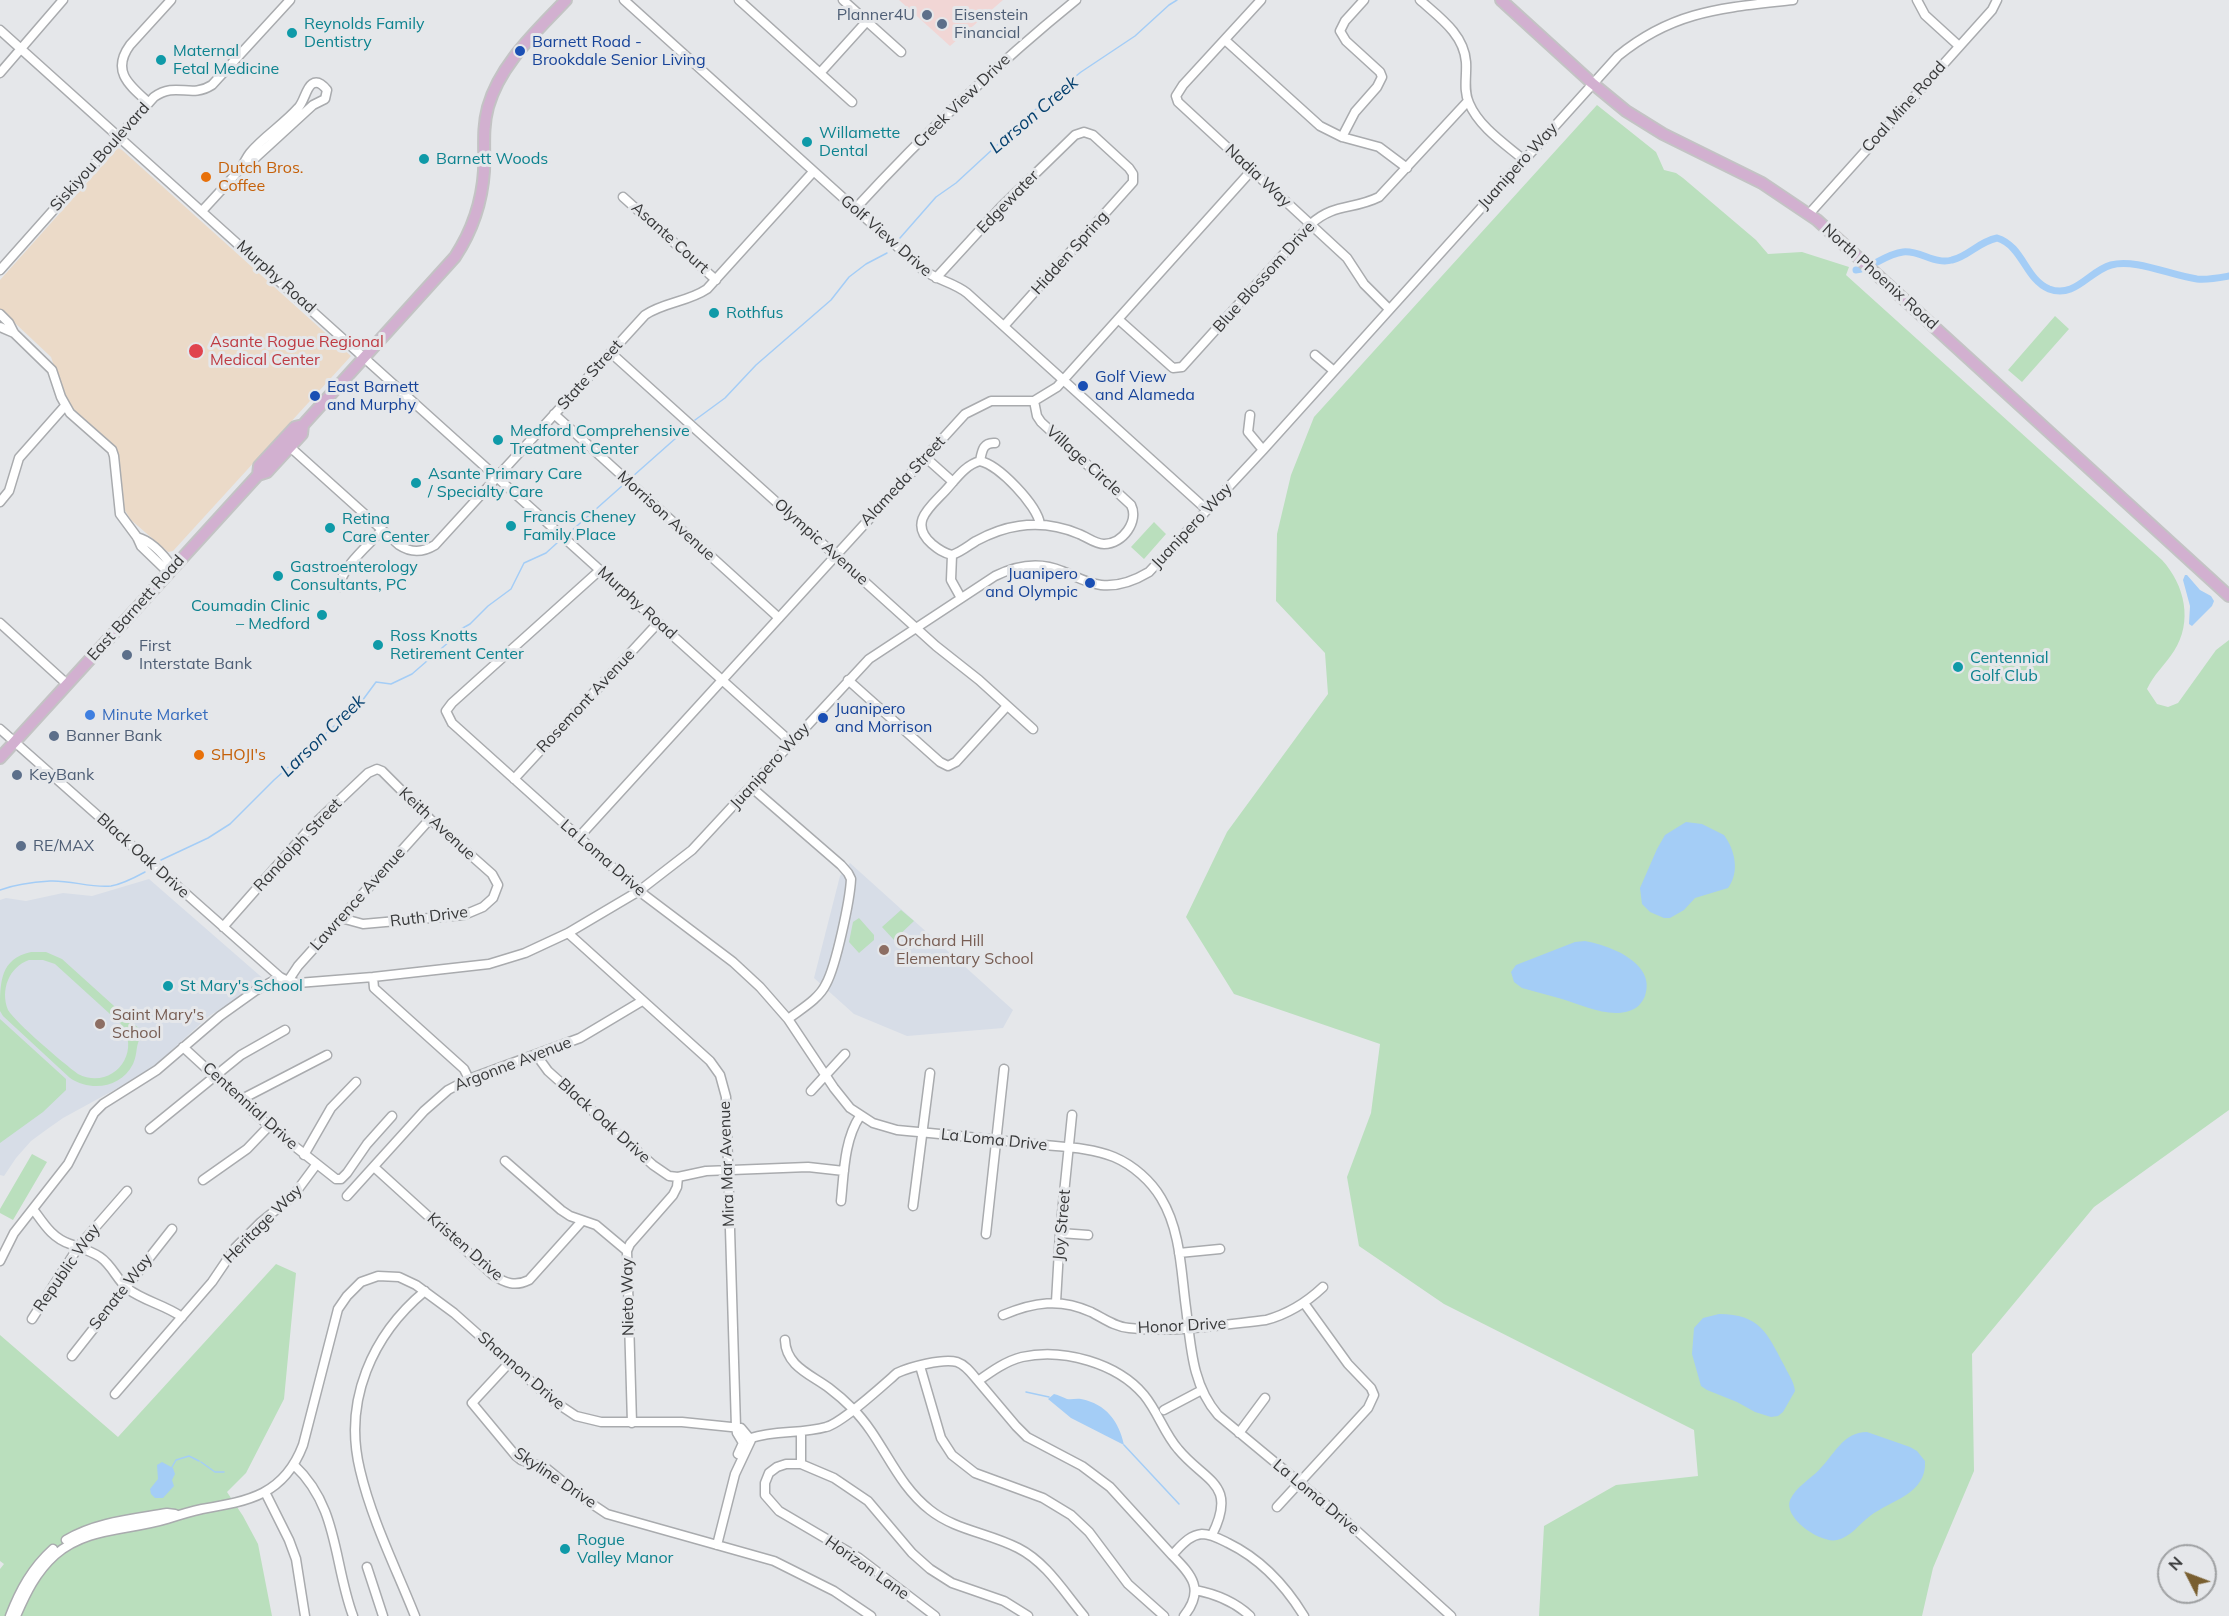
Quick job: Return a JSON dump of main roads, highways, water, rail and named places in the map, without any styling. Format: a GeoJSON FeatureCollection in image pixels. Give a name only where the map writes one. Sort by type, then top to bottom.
{"type":"FeatureCollection","features":[{"type":"Feature","properties":{"kind":"main road","name":"East Barnett Road"},"geometry":{"type":"LineString","coordinates":[[258,475],[259,466],[295,427],[303,425],[448,267],[462,247],[478,208],[483,184],[484,122],[492,95],[513,59],[566,0]]}},
{"type":"Feature","properties":{"kind":"main road","name":"North Phoenix Road"},"geometry":{"type":"LineString","coordinates":[[1501,0],[1620,107],[1647,125],[1754,178],[1809,214],[2229,596]]}},
{"type":"Feature","properties":{"kind":"main road","name":"East Barnett Road"},"geometry":{"type":"LineString","coordinates":[[0,758],[258,475],[267,472],[302,434],[303,425]]}},
{"type":"Feature","properties":{"kind":"water"},"geometry":{"type":"Polygon","coordinates":[[[2185,575],[2214,601],[2212,606],[2192,626],[2189,624],[2190,606],[2183,580],[2185,575]]]}},
{"type":"Feature","properties":{"kind":"water"},"geometry":{"type":"Polygon","coordinates":[[[1686,822],[1702,824],[1724,835],[1735,861],[1734,875],[1728,888],[1695,898],[1684,910],[1670,918],[1664,918],[1650,912],[1642,904],[1640,888],[1665,835],[1686,822]]]}},
{"type":"Feature","properties":{"kind":"water"},"geometry":{"type":"Polygon","coordinates":[[[1585,941],[1618,951],[1638,965],[1647,984],[1645,996],[1637,1007],[1621,1013],[1604,1012],[1522,988],[1514,982],[1511,972],[1516,965],[1575,942],[1585,941]]]}},
{"type":"Feature","properties":{"kind":"water"},"geometry":{"type":"Polygon","coordinates":[[[1719,1314],[1744,1317],[1767,1335],[1795,1391],[1783,1412],[1778,1416],[1771,1417],[1755,1412],[1701,1386],[1692,1354],[1694,1328],[1703,1318],[1719,1314]]]}},
{"type":"Feature","properties":{"kind":"water"},"geometry":{"type":"Polygon","coordinates":[[[1054,1394],[1067,1399],[1090,1401],[1104,1409],[1119,1428],[1124,1445],[1071,1418],[1048,1399],[1054,1394]]]}},
{"type":"Feature","properties":{"kind":"water"},"geometry":{"type":"Polygon","coordinates":[[[1867,1432],[1917,1451],[1925,1461],[1920,1481],[1906,1495],[1878,1510],[1842,1538],[1830,1540],[1813,1534],[1792,1514],[1789,1507],[1790,1500],[1845,1440],[1867,1432]]]}},
{"type":"Feature","properties":{"kind":"water"},"geometry":{"type":"Polygon","coordinates":[[[162,1462],[173,1468],[174,1486],[163,1498],[155,1498],[150,1489],[158,1479],[157,1465],[162,1462]]]}},
{"type":"Feature","properties":{"kind":"waterway","name":"Larson Creek"},"geometry":{"type":"LineString","coordinates":[[900,238],[936,197],[956,183],[1046,100],[1081,72],[1135,36],[1177,0]]}},
{"type":"Feature","properties":{"kind":"waterway"},"geometry":{"type":"LineString","coordinates":[[1856,270],[1903,252],[1915,253],[1940,261],[1952,260],[1997,238],[2013,248],[2034,278],[2049,289],[2058,291],[2074,287],[2103,268],[2121,263],[2197,279],[2229,276]]}},
{"type":"Feature","properties":{"kind":"waterway","name":"Larson Creek"},"geometry":{"type":"LineString","coordinates":[[695,420],[725,398],[756,365],[831,300],[849,277],[866,264],[887,253]]}},
{"type":"Feature","properties":{"kind":"waterway","name":"Larson Creek"},"geometry":{"type":"LineString","coordinates":[[632,477],[685,430]]}},
{"type":"Feature","properties":{"kind":"waterway","name":"Larson Creek"},"geometry":{"type":"LineString","coordinates":[[569,533],[622,486]]}},
{"type":"Feature","properties":{"kind":"waterway","name":"Larson Creek"},"geometry":{"type":"LineString","coordinates":[[161,860],[208,838],[230,824],[274,780],[362,701],[376,682],[391,684],[412,674],[450,641],[454,633],[470,624],[488,606],[511,589],[524,563],[546,553],[557,543]]}},
{"type":"Feature","properties":{"kind":"waterway","name":"Larson Creek"},"geometry":{"type":"LineString","coordinates":[[0,890],[12,886],[50,881],[111,886],[145,872]]}},
{"type":"Feature","properties":{"kind":"waterway"},"geometry":{"type":"LineString","coordinates":[[1026,1392],[1049,1397]]}},
{"type":"Feature","properties":{"kind":"waterway"},"geometry":{"type":"LineString","coordinates":[[1124,1445],[1179,1504]]}},
{"type":"Feature","properties":{"kind":"waterway"},"geometry":{"type":"LineString","coordinates":[[172,1467],[176,1460],[189,1456],[199,1461]]}},
{"type":"Feature","properties":{"kind":"waterway"},"geometry":{"type":"LineString","coordinates":[[201,1462],[215,1472],[224,1472]]}},
{"type":"Feature","properties":{"kind":"place","name":"Planner4U"},"geometry":{"type":"Point","coordinates":[927,15]}},
{"type":"Feature","properties":{"kind":"place","name":"Eisenstein Financial"},"geometry":{"type":"Point","coordinates":[942,24]}},
{"type":"Feature","properties":{"kind":"place","name":"Reynolds Family Dentistry"},"geometry":{"type":"Point","coordinates":[292,33]}},
{"type":"Feature","properties":{"kind":"place","name":"Barnett Road - Brookdale Senior Living"},"geometry":{"type":"Point","coordinates":[520,51]}},
{"type":"Feature","properties":{"kind":"place","name":"Maternal Fetal Medicine"},"geometry":{"type":"Point","coordinates":[161,60]}},
{"type":"Feature","properties":{"kind":"place","name":"Willamette Dental"},"geometry":{"type":"Point","coordinates":[807,142]}},
{"type":"Feature","properties":{"kind":"place","name":"Barnett Woods"},"geometry":{"type":"Point","coordinates":[424,159]}},
{"type":"Feature","properties":{"kind":"place","name":"Dutch Bros. Coffee"},"geometry":{"type":"Point","coordinates":[206,177]}},
{"type":"Feature","properties":{"kind":"place","name":"Rothfus"},"geometry":{"type":"Point","coordinates":[714,313]}},
{"type":"Feature","properties":{"kind":"place","name":"Asante Rogue Regional Medical Center"},"geometry":{"type":"Point","coordinates":[196,351]}},
{"type":"Feature","properties":{"kind":"place","name":"Golf View and Alameda"},"geometry":{"type":"Point","coordinates":[1083,386]}},
{"type":"Feature","properties":{"kind":"place","name":"East Barnett and Murphy"},"geometry":{"type":"Point","coordinates":[315,396]}},
{"type":"Feature","properties":{"kind":"place","name":"Medford Comprehensive Treatment Center"},"geometry":{"type":"Point","coordinates":[498,440]}},
{"type":"Feature","properties":{"kind":"place","name":"Asante Primary Care / Specialty Care"},"geometry":{"type":"Point","coordinates":[416,483]}},
{"type":"Feature","properties":{"kind":"place","name":"Francis Cheney Family Place"},"geometry":{"type":"Point","coordinates":[511,526]}},
{"type":"Feature","properties":{"kind":"place","name":"Retina Care Center"},"geometry":{"type":"Point","coordinates":[330,528]}},
{"type":"Feature","properties":{"kind":"place","name":"Gastroenterology Consultants, PC"},"geometry":{"type":"Point","coordinates":[278,576]}},
{"type":"Feature","properties":{"kind":"place","name":"Juanipero and Olympic"},"geometry":{"type":"Point","coordinates":[1090,583]}},
{"type":"Feature","properties":{"kind":"place","name":"Coumadin Clinic – Medford"},"geometry":{"type":"Point","coordinates":[322,615]}},
{"type":"Feature","properties":{"kind":"place","name":"Ross Knotts Retirement Center"},"geometry":{"type":"Point","coordinates":[378,645]}},
{"type":"Feature","properties":{"kind":"place","name":"First Interstate Bank"},"geometry":{"type":"Point","coordinates":[127,655]}},
{"type":"Feature","properties":{"kind":"place","name":"Centennial Golf Club"},"geometry":{"type":"Point","coordinates":[1958,667]}},
{"type":"Feature","properties":{"kind":"place","name":"Minute Market"},"geometry":{"type":"Point","coordinates":[90,715]}},
{"type":"Feature","properties":{"kind":"place","name":"Juanipero and Morrison"},"geometry":{"type":"Point","coordinates":[823,718]}},
{"type":"Feature","properties":{"kind":"place","name":"Banner Bank"},"geometry":{"type":"Point","coordinates":[54,736]}},
{"type":"Feature","properties":{"kind":"place","name":"SHOJI's"},"geometry":{"type":"Point","coordinates":[199,755]}},
{"type":"Feature","properties":{"kind":"place","name":"KeyBank"},"geometry":{"type":"Point","coordinates":[17,775]}},
{"type":"Feature","properties":{"kind":"place","name":"RE/MAX"},"geometry":{"type":"Point","coordinates":[21,846]}},
{"type":"Feature","properties":{"kind":"place","name":"Orchard Hill Elementary School"},"geometry":{"type":"Point","coordinates":[884,950]}},
{"type":"Feature","properties":{"kind":"place","name":"St Mary's School"},"geometry":{"type":"Point","coordinates":[168,986]}},
{"type":"Feature","properties":{"kind":"place","name":"Saint Mary's School"},"geometry":{"type":"Point","coordinates":[100,1024]}},
{"type":"Feature","properties":{"kind":"place","name":"Rogue Valley Manor"},"geometry":{"type":"Point","coordinates":[565,1549]}}]}
